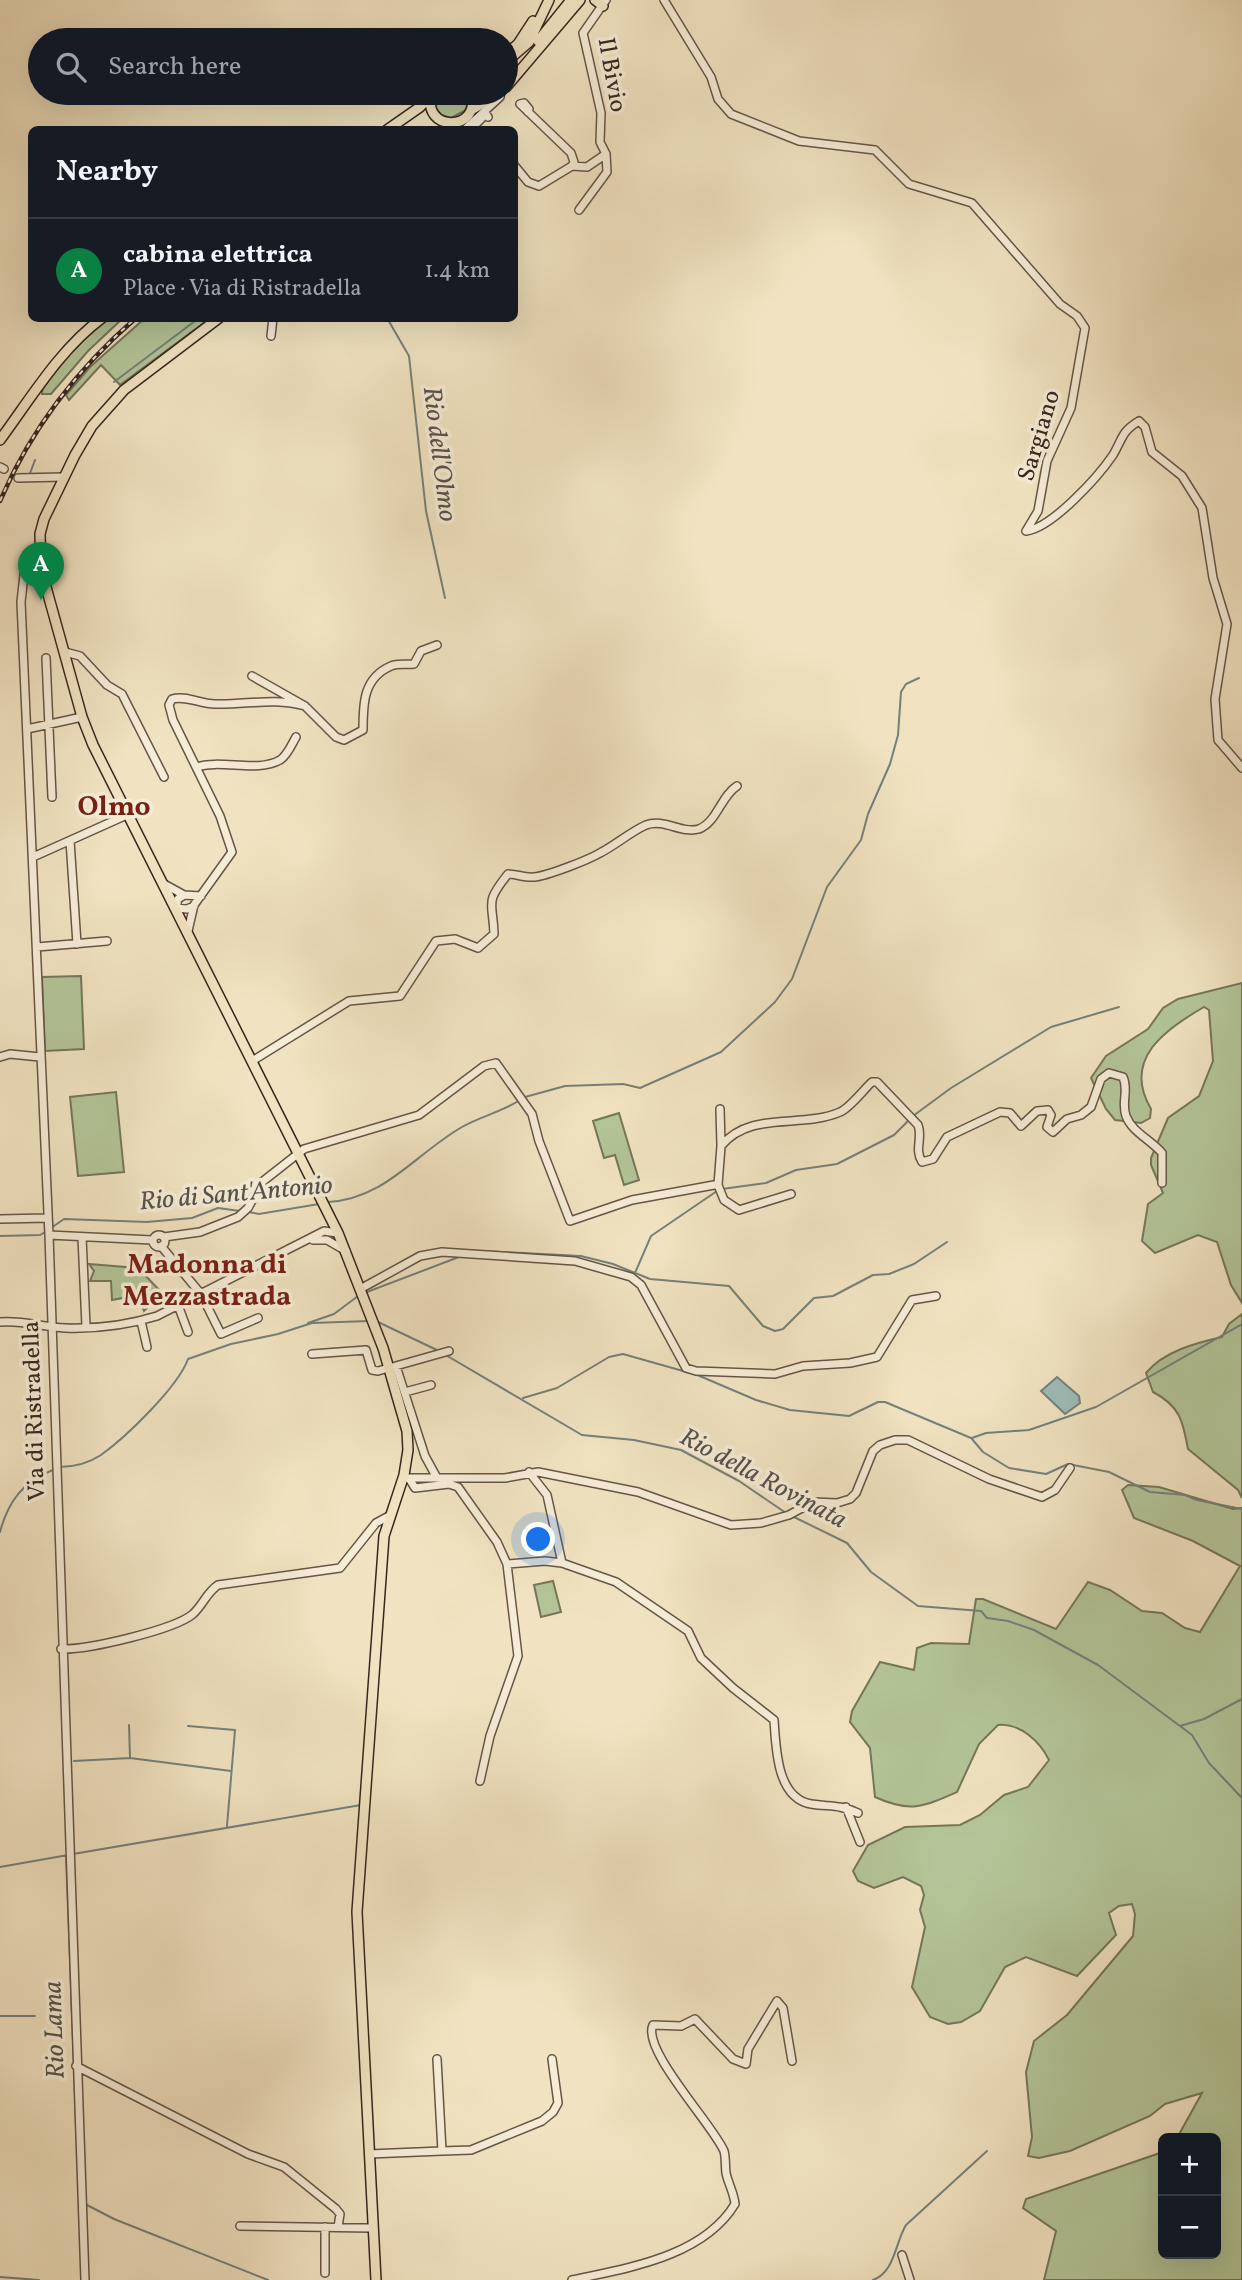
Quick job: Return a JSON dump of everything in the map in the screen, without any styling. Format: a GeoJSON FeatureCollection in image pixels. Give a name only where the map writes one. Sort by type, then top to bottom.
{"type":"FeatureCollection","features":[{"type":"Feature","properties":{"kind":"main road"},"geometry":{"type":"LineString","coordinates":[[518,53],[525,48],[544,0]]}},
{"type":"Feature","properties":{"kind":"main road"},"geometry":{"type":"LineString","coordinates":[[518,43],[550,0]]}},
{"type":"Feature","properties":{"kind":"main road"},"geometry":{"type":"LineString","coordinates":[[518,73],[575,0]]}},
{"type":"Feature","properties":{"kind":"main road"},"geometry":{"type":"LineString","coordinates":[[518,67],[542,41]]}},
{"type":"Feature","properties":{"kind":"main road"},"geometry":{"type":"LineString","coordinates":[[393,126],[418,105]]}},
{"type":"Feature","properties":{"kind":"main road"},"geometry":{"type":"LineString","coordinates":[[435,105],[440,122]]}},
{"type":"Feature","properties":{"kind":"main road"},"geometry":{"type":"LineString","coordinates":[[471,105],[471,110]]}},
{"type":"Feature","properties":{"kind":"main road"},"geometry":{"type":"LineString","coordinates":[[400,121],[424,112],[440,122],[462,125],[471,110],[480,105]]}},
{"type":"Feature","properties":{"kind":"main road"},"geometry":{"type":"LineString","coordinates":[[0,440],[54,366],[97,322]]}},
{"type":"Feature","properties":{"kind":"main road"},"geometry":{"type":"LineString","coordinates":[[214,322],[110,404],[80,445],[64,477],[44,519],[39,547],[41,569],[82,717],[338,1233],[392,1367],[407,1431],[407,1479],[384,1536],[357,1912],[376,2280]]}},
{"type":"Feature","properties":{"kind":"street","name":"Sargiano"},"geometry":{"type":"LineString","coordinates":[[664,0],[711,76],[718,99],[731,114],[799,141],[874,150],[909,184],[972,203],[1060,304],[1077,316],[1085,328],[1071,408],[1047,461],[1038,511],[1026,531],[1041,526],[1093,481],[1114,453],[1124,430],[1139,421],[1145,427],[1152,452],[1182,477],[1202,508],[1213,578],[1227,624],[1215,699],[1218,740],[1242,768]]}},
{"type":"Feature","properties":{"kind":"street","name":"Il Bivio"},"geometry":{"type":"LineString","coordinates":[[579,209],[607,172],[606,155],[600,142],[601,113],[583,39],[584,29],[601,2]]}},
{"type":"Feature","properties":{"kind":"street"},"geometry":{"type":"LineString","coordinates":[[528,112],[528,107],[524,103],[520,104],[572,153],[572,166]]}},
{"type":"Feature","properties":{"kind":"street"},"geometry":{"type":"LineString","coordinates":[[462,125],[487,105]]}},
{"type":"Feature","properties":{"kind":"street"},"geometry":{"type":"LineString","coordinates":[[474,126],[486,114],[488,117]]}},
{"type":"Feature","properties":{"kind":"street"},"geometry":{"type":"LineString","coordinates":[[518,169],[528,182],[539,186],[572,166],[587,167],[606,155]]}},
{"type":"Feature","properties":{"kind":"street"},"geometry":{"type":"LineString","coordinates":[[271,336],[273,322]]}},
{"type":"Feature","properties":{"kind":"street"},"geometry":{"type":"LineString","coordinates":[[18,478],[64,477]]}},
{"type":"Feature","properties":{"kind":"street","name":"Via di Ristradella"},"geometry":{"type":"LineString","coordinates":[[39,547],[25,565],[21,589],[49,1235],[61,1649],[85,2280]]}},
{"type":"Feature","properties":{"kind":"street"},"geometry":{"type":"LineString","coordinates":[[252,676],[305,706],[336,737],[351,739],[363,730],[365,693],[371,680],[391,666],[414,664],[421,651],[437,645]]}},
{"type":"Feature","properties":{"kind":"street"},"geometry":{"type":"LineString","coordinates":[[65,652],[80,656],[107,685],[122,694],[164,777]]}},
{"type":"Feature","properties":{"kind":"street"},"geometry":{"type":"LineString","coordinates":[[46,658],[52,797]]}},
{"type":"Feature","properties":{"kind":"street"},"geometry":{"type":"LineString","coordinates":[[184,895],[178,899],[176,908],[187,909],[194,905],[232,852],[220,816],[173,720],[169,705],[172,699],[181,697],[219,705],[268,700],[305,706]]}},
{"type":"Feature","properties":{"kind":"street"},"geometry":{"type":"LineString","coordinates":[[27,729],[82,717]]}},
{"type":"Feature","properties":{"kind":"street"},"geometry":{"type":"LineString","coordinates":[[196,767],[206,764],[265,765],[282,759],[296,737]]}},
{"type":"Feature","properties":{"kind":"street"},"geometry":{"type":"LineString","coordinates":[[252,1061],[349,1001],[400,996],[436,941],[454,939],[478,948],[490,941],[494,934],[489,909],[492,897],[508,874],[536,877],[599,854],[646,825],[663,823],[687,830],[700,828],[710,820],[726,793],[737,786]]}},
{"type":"Feature","properties":{"kind":"street"},"geometry":{"type":"LineString","coordinates":[[33,857],[129,814]]}},
{"type":"Feature","properties":{"kind":"street"},"geometry":{"type":"LineString","coordinates":[[70,841],[77,944]]}},
{"type":"Feature","properties":{"kind":"street"},"geometry":{"type":"LineString","coordinates":[[164,884],[184,895],[202,895]]}},
{"type":"Feature","properties":{"kind":"street"},"geometry":{"type":"LineString","coordinates":[[188,932],[194,905]]}},
{"type":"Feature","properties":{"kind":"street"},"geometry":{"type":"LineString","coordinates":[[37,947],[107,941]]}},
{"type":"Feature","properties":{"kind":"street"},"geometry":{"type":"LineString","coordinates":[[0,1057],[10,1054],[40,1057]]}},
{"type":"Feature","properties":{"kind":"street"},"geometry":{"type":"LineString","coordinates":[[49,1235],[152,1240],[157,1235],[164,1237],[200,1232],[241,1215],[262,1182],[304,1149],[419,1115],[484,1066],[496,1063],[532,1114],[539,1141],[570,1220],[632,1200],[719,1185]]}},
{"type":"Feature","properties":{"kind":"street"},"geometry":{"type":"LineString","coordinates":[[721,1146],[746,1126],[841,1112],[872,1082],[877,1082],[911,1114],[918,1125],[921,1134],[918,1155],[922,1162],[933,1159],[947,1137],[1000,1112],[1010,1113],[1021,1126],[1037,1111],[1048,1110],[1051,1115],[1047,1127],[1053,1132],[1067,1119],[1081,1115],[1091,1107],[1101,1079],[1109,1073],[1118,1074],[1126,1085],[1124,1105],[1132,1128],[1162,1153],[1162,1183]]}},
{"type":"Feature","properties":{"kind":"street"},"geometry":{"type":"LineString","coordinates":[[720,1109],[719,1185],[724,1200],[739,1210],[791,1194]]}},
{"type":"Feature","properties":{"kind":"street"},"geometry":{"type":"LineString","coordinates":[[324,1231],[325,1207]]}},
{"type":"Feature","properties":{"kind":"street"},"geometry":{"type":"LineString","coordinates":[[0,1219],[48,1218]]}},
{"type":"Feature","properties":{"kind":"street"},"geometry":{"type":"LineString","coordinates":[[0,1322],[86,1326],[141,1321],[312,1240],[324,1231],[338,1233]]}},
{"type":"Feature","properties":{"kind":"street"},"geometry":{"type":"LineString","coordinates":[[327,1240],[338,1233]]}},
{"type":"Feature","properties":{"kind":"street"},"geometry":{"type":"LineString","coordinates":[[82,1237],[86,1326]]}},
{"type":"Feature","properties":{"kind":"street"},"geometry":{"type":"LineString","coordinates":[[161,1246],[164,1237]]}},
{"type":"Feature","properties":{"kind":"street"},"geometry":{"type":"LineString","coordinates":[[152,1240],[155,1246],[161,1246]]}},
{"type":"Feature","properties":{"kind":"street"},"geometry":{"type":"LineString","coordinates":[[312,1240],[327,1240],[346,1251]]}},
{"type":"Feature","properties":{"kind":"street"},"geometry":{"type":"LineString","coordinates":[[161,1246],[201,1294],[221,1334],[258,1318]]}},
{"type":"Feature","properties":{"kind":"street"},"geometry":{"type":"LineString","coordinates":[[362,1288],[420,1256],[442,1252],[575,1261],[631,1277],[641,1285],[686,1368],[696,1371],[775,1374],[803,1366],[850,1363],[877,1357],[912,1300],[936,1296]]}},
{"type":"Feature","properties":{"kind":"street"},"geometry":{"type":"LineString","coordinates":[[178,1305],[188,1332]]}},
{"type":"Feature","properties":{"kind":"street"},"geometry":{"type":"LineString","coordinates":[[141,1321],[147,1347]]}},
{"type":"Feature","properties":{"kind":"street"},"geometry":{"type":"LineString","coordinates":[[312,1354],[366,1350],[372,1370],[449,1351]]}},
{"type":"Feature","properties":{"kind":"street"},"geometry":{"type":"LineString","coordinates":[[392,1367],[405,1392],[425,1455],[437,1478]]}},
{"type":"Feature","properties":{"kind":"street"},"geometry":{"type":"LineString","coordinates":[[405,1392],[432,1385]]}},
{"type":"Feature","properties":{"kind":"street"},"geometry":{"type":"LineString","coordinates":[[407,1479],[505,1478],[529,1472],[638,1492],[731,1525],[761,1523],[789,1515],[813,1502],[837,1503],[850,1499],[856,1493],[873,1451],[880,1445],[895,1440],[920,1443],[989,1479],[1042,1497],[1055,1490],[1070,1468]]}},
{"type":"Feature","properties":{"kind":"street"},"geometry":{"type":"LineString","coordinates":[[529,1472],[547,1495],[562,1563]]}},
{"type":"Feature","properties":{"kind":"street"},"geometry":{"type":"LineString","coordinates":[[407,1479],[415,1488],[449,1484],[457,1488],[498,1542],[508,1563],[518,1656],[489,1736],[481,1781]]}},
{"type":"Feature","properties":{"kind":"street"},"geometry":{"type":"LineString","coordinates":[[61,1649],[76,1649],[106,1642],[179,1620],[193,1614],[218,1584],[340,1569],[376,1523],[390,1516]]}},
{"type":"Feature","properties":{"kind":"street"},"geometry":{"type":"LineString","coordinates":[[508,1563],[562,1563],[616,1582],[688,1631],[701,1658],[733,1688],[774,1720],[785,1783],[795,1797],[812,1804],[836,1804],[858,1812]]}},
{"type":"Feature","properties":{"kind":"street"},"geometry":{"type":"LineString","coordinates":[[846,1807],[860,1842]]}},
{"type":"Feature","properties":{"kind":"street"},"geometry":{"type":"LineString","coordinates":[[572,2280],[630,2267],[682,2249],[698,2241],[735,2204],[726,2174],[724,2152],[671,2074],[653,2042],[650,2033],[653,2025],[675,2027],[695,2019],[733,2059],[746,2064],[748,2049],[777,2001],[783,2008],[792,2061]]}},
{"type":"Feature","properties":{"kind":"street"},"geometry":{"type":"LineString","coordinates":[[437,2059],[442,2151]]}},
{"type":"Feature","properties":{"kind":"street"},"geometry":{"type":"LineString","coordinates":[[369,2154],[471,2150],[542,2121],[553,2112],[558,2103],[552,2059]]}},
{"type":"Feature","properties":{"kind":"street"},"geometry":{"type":"LineString","coordinates":[[76,2066],[248,2154],[284,2167],[336,2209],[340,2214],[338,2227]]}},
{"type":"Feature","properties":{"kind":"street"},"geometry":{"type":"LineString","coordinates":[[240,2227],[372,2228]]}},
{"type":"Feature","properties":{"kind":"street"},"geometry":{"type":"LineString","coordinates":[[325,2227],[325,2273]]}},
{"type":"Feature","properties":{"kind":"street"},"geometry":{"type":"LineString","coordinates":[[902,2255],[910,2280]]}},
{"type":"Feature","properties":{"kind":"green space"},"geometry":{"type":"Polygon","coordinates":[[[467,105],[466,110],[451,118],[441,115],[435,106],[467,105]]]}},
{"type":"Feature","properties":{"kind":"green space"},"geometry":{"type":"Polygon","coordinates":[[[104,322],[119,322],[88,351],[51,394],[42,394],[50,376],[80,343],[104,322]]]}},
{"type":"Feature","properties":{"kind":"green space"},"geometry":{"type":"Polygon","coordinates":[[[141,322],[205,322],[120,385],[101,365],[69,400],[66,395],[90,367],[141,322]]]}},
{"type":"Feature","properties":{"kind":"green space"},"geometry":{"type":"Polygon","coordinates":[[[81,976],[84,1049],[45,1051],[42,977],[81,976]]]}},
{"type":"Feature","properties":{"kind":"green space"},"geometry":{"type":"Polygon","coordinates":[[[1242,983],[1242,1303],[1231,1285],[1217,1242],[1198,1235],[1155,1253],[1142,1241],[1148,1204],[1163,1193],[1151,1165],[1151,1158],[1168,1118],[1199,1096],[1213,1061],[1209,1010],[1204,1007],[1162,1036],[1144,1061],[1141,1076],[1143,1091],[1151,1109],[1150,1118],[1141,1123],[1115,1120],[1106,1109],[1091,1078],[1106,1056],[1148,1029],[1163,1008],[1178,999],[1242,983]]]}},
{"type":"Feature","properties":{"kind":"green space"},"geometry":{"type":"Polygon","coordinates":[[[116,1092],[124,1172],[78,1176],[70,1097],[116,1092]]]}},
{"type":"Feature","properties":{"kind":"green space"},"geometry":{"type":"Polygon","coordinates":[[[619,1113],[639,1180],[624,1185],[615,1155],[604,1158],[593,1121],[619,1113]]]}},
{"type":"Feature","properties":{"kind":"green space"},"geometry":{"type":"Polygon","coordinates":[[[89,1264],[138,1268],[169,1300],[153,1302],[144,1311],[138,1295],[112,1300],[111,1281],[90,1281],[94,1271],[89,1264]]]}},
{"type":"Feature","properties":{"kind":"green space"},"geometry":{"type":"Polygon","coordinates":[[[1242,1314],[1242,1498],[1238,1490],[1188,1449],[1179,1415],[1169,1403],[1153,1392],[1146,1373],[1153,1365],[1171,1354],[1191,1345],[1222,1337],[1229,1324],[1242,1314]]]}},
{"type":"Feature","properties":{"kind":"green space"},"geometry":{"type":"Polygon","coordinates":[[[1128,1485],[1159,1487],[1233,1509],[1242,1508],[1242,2280],[1044,2280],[1056,2231],[1023,2208],[1026,2199],[1158,2154],[1158,2259],[1221,2259],[1221,2133],[1180,2133],[1202,2093],[1165,2104],[1150,2116],[1070,2151],[1039,2158],[1028,2156],[1032,2137],[1026,2072],[1034,2041],[1067,2015],[1133,1936],[1135,1914],[1132,1904],[1119,1906],[1109,1913],[1116,1935],[1077,1976],[1026,1957],[1005,1967],[980,2011],[961,2022],[948,2024],[930,2017],[912,1987],[925,1927],[920,1910],[924,1895],[921,1886],[903,1877],[874,1888],[858,1881],[853,1871],[868,1845],[905,1827],[960,1825],[980,1815],[1004,1795],[1028,1787],[1049,1760],[1022,1730],[998,1725],[979,1744],[957,1792],[916,1806],[898,1805],[875,1797],[870,1748],[850,1722],[852,1711],[880,1662],[914,1670],[917,1648],[931,1643],[969,1644],[976,1599],[983,1599],[1056,1629],[1088,1582],[1110,1590],[1142,1611],[1162,1613],[1185,1628],[1200,1632],[1240,1566],[1193,1541],[1134,1518],[1122,1490],[1128,1485]]]}},
{"type":"Feature","properties":{"kind":"green space"},"geometry":{"type":"Polygon","coordinates":[[[553,1581],[561,1612],[541,1617],[534,1585],[553,1581]]]}},
{"type":"Feature","properties":{"kind":"water"},"geometry":{"type":"Polygon","coordinates":[[[1057,1377],[1079,1396],[1080,1403],[1065,1414],[1041,1391],[1057,1377]]]}},
{"type":"Feature","properties":{"kind":"waterway","name":"Rio dell'Olmo"},"geometry":{"type":"LineString","coordinates":[[114,382],[194,322]]}},
{"type":"Feature","properties":{"kind":"waterway","name":"Rio dell'Olmo"},"geometry":{"type":"LineString","coordinates":[[389,322],[409,356],[426,511],[445,598]]}},
{"type":"Feature","properties":{"kind":"waterway","name":"Rio dell'Olmo"},"geometry":{"type":"LineString","coordinates":[[29,476],[35,460]]}},
{"type":"Feature","properties":{"kind":"waterway","name":"Rio di Sant'Antonio"},"geometry":{"type":"LineString","coordinates":[[525,1097],[565,1086],[623,1084],[640,1088],[721,1052],[775,1002],[792,979],[827,887],[861,840],[898,735],[901,692],[906,684],[919,678]]}},
{"type":"Feature","properties":{"kind":"waterway"},"geometry":{"type":"LineString","coordinates":[[913,1116],[951,1088],[1051,1027],[1119,1007]]}},
{"type":"Feature","properties":{"kind":"waterway","name":"Rio di Sant'Antonio"},"geometry":{"type":"LineString","coordinates":[[328,1202],[348,1199],[383,1184],[462,1127],[520,1100]]}},
{"type":"Feature","properties":{"kind":"waterway"},"geometry":{"type":"LineString","coordinates":[[722,1189],[766,1183],[796,1170],[837,1164],[894,1135],[909,1120]]}},
{"type":"Feature","properties":{"kind":"waterway"},"geometry":{"type":"LineString","coordinates":[[635,1273],[651,1236],[717,1191]]}},
{"type":"Feature","properties":{"kind":"waterway","name":"Rio di Sant'Antonio"},"geometry":{"type":"LineString","coordinates":[[249,1212],[259,1214],[319,1204]]}},
{"type":"Feature","properties":{"kind":"waterway","name":"Rio di Sant'Antonio"},"geometry":{"type":"LineString","coordinates":[[51,1228],[64,1219],[147,1222],[192,1218],[218,1208],[240,1211]]}},
{"type":"Feature","properties":{"kind":"waterway","name":"Rio di Sant'Antonio"},"geometry":{"type":"LineString","coordinates":[[0,1236],[40,1235],[47,1231]]}},
{"type":"Feature","properties":{"kind":"waterway"},"geometry":{"type":"LineString","coordinates":[[482,1251],[581,1256],[613,1264],[650,1279],[729,1286],[763,1326],[775,1331],[783,1329],[814,1298],[833,1296],[873,1275],[889,1274],[914,1264],[947,1242]]}},
{"type":"Feature","properties":{"kind":"waterway"},"geometry":{"type":"LineString","coordinates":[[367,1292],[459,1257]]}},
{"type":"Feature","properties":{"kind":"waterway"},"geometry":{"type":"LineString","coordinates":[[308,1323],[334,1314],[358,1296]]}},
{"type":"Feature","properties":{"kind":"waterway"},"geometry":{"type":"LineString","coordinates":[[59,1467],[86,1462],[112,1447],[163,1397],[188,1359],[231,1344],[278,1334],[312,1323],[369,1321]]}},
{"type":"Feature","properties":{"kind":"waterway"},"geometry":{"type":"LineString","coordinates":[[378,1322],[439,1351]]}},
{"type":"Feature","properties":{"kind":"waterway"},"geometry":{"type":"LineString","coordinates":[[972,1438],[986,1433],[1029,1430],[1096,1407],[1242,1324]]}},
{"type":"Feature","properties":{"kind":"waterway","name":"Rio della Rovinata"},"geometry":{"type":"LineString","coordinates":[[444,1354],[582,1435],[634,1440],[681,1450],[739,1481],[786,1513]]}},
{"type":"Feature","properties":{"kind":"waterway"},"geometry":{"type":"LineString","coordinates":[[523,1398],[557,1388],[609,1357],[623,1354],[690,1373]]}},
{"type":"Feature","properties":{"kind":"waterway"},"geometry":{"type":"LineString","coordinates":[[695,1374],[756,1400],[790,1410],[849,1416],[878,1402],[885,1402],[971,1438]]}},
{"type":"Feature","properties":{"kind":"waterway"},"geometry":{"type":"LineString","coordinates":[[972,1439],[983,1452],[1009,1468],[1046,1474],[1068,1464],[1109,1472],[1150,1492],[1185,1495],[1242,1509]]}},
{"type":"Feature","properties":{"kind":"waterway"},"geometry":{"type":"LineString","coordinates":[[0,1532],[7,1511],[18,1494],[33,1480],[53,1470]]}},
{"type":"Feature","properties":{"kind":"waterway","name":"Rio della Rovinata"},"geometry":{"type":"LineString","coordinates":[[794,1517],[847,1543],[871,1572],[918,1606],[981,1611],[987,1618],[1008,1621],[1034,1630],[1098,1665],[1192,1735],[1209,1763],[1242,1798]]}},
{"type":"Feature","properties":{"kind":"waterway"},"geometry":{"type":"LineString","coordinates":[[1180,1726],[1204,1719],[1242,1699]]}},
{"type":"Feature","properties":{"kind":"waterway"},"geometry":{"type":"LineString","coordinates":[[129,1725],[130,1757]]}},
{"type":"Feature","properties":{"kind":"waterway"},"geometry":{"type":"LineString","coordinates":[[188,1726],[235,1730],[227,1826]]}},
{"type":"Feature","properties":{"kind":"waterway"},"geometry":{"type":"LineString","coordinates":[[74,1761],[130,1758],[231,1771]]}},
{"type":"Feature","properties":{"kind":"waterway"},"geometry":{"type":"LineString","coordinates":[[73,1854],[361,1805]]}},
{"type":"Feature","properties":{"kind":"waterway"},"geometry":{"type":"LineString","coordinates":[[0,1867],[68,1855]]}},
{"type":"Feature","properties":{"kind":"waterway","name":"Rio Lama"},"geometry":{"type":"LineString","coordinates":[[66,1856],[79,2200]]}},
{"type":"Feature","properties":{"kind":"waterway"},"geometry":{"type":"LineString","coordinates":[[0,2016],[35,2016]]}},
{"type":"Feature","properties":{"kind":"waterway","name":"Rio Lama"},"geometry":{"type":"LineString","coordinates":[[873,2280],[886,2271],[906,2225],[987,2151]]}},
{"type":"Feature","properties":{"kind":"waterway","name":"Rio Lama"},"geometry":{"type":"LineString","coordinates":[[87,2205],[114,2219],[268,2280]]}},
{"type":"Feature","properties":{"kind":"waterway"},"geometry":{"type":"LineString","coordinates":[[0,2277],[39,2280]]}},
{"type":"Feature","properties":{"kind":"railway"},"geometry":{"type":"LineString","coordinates":[[0,501],[26,449],[57,402],[94,358],[132,322]]}},
{"type":"Feature","properties":{"kind":"place","name":"cabina elettrica"},"geometry":{"type":"Point","coordinates":[41,600]}},
{"type":"Feature","properties":{"kind":"district","name":"Olmo"},"geometry":{"type":"Point","coordinates":[114,807]}},
{"type":"Feature","properties":{"kind":"district","name":"Madonna di Mezzastrada"},"geometry":{"type":"Point","coordinates":[207,1281]}}]}
